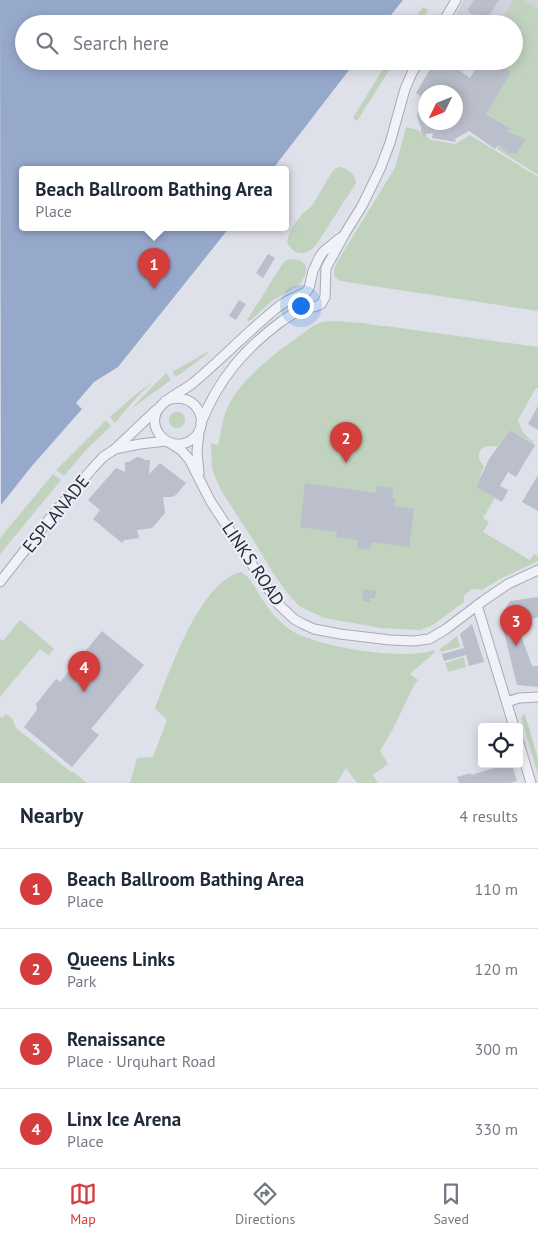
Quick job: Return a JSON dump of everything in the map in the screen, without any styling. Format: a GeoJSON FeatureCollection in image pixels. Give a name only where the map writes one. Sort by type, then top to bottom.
{"type":"FeatureCollection","features":[{"type":"Feature","properties":{"kind":"street"},"geometry":{"type":"LineString","coordinates":[[447,15],[456,0]]}},
{"type":"Feature","properties":{"kind":"street"},"geometry":{"type":"LineString","coordinates":[[200,427],[198,409],[187,399],[172,398],[162,404],[156,412],[155,425],[161,437],[168,442],[177,444],[184,444],[190,441],[200,427],[209,404],[220,385],[238,361],[282,321],[300,310],[320,304],[325,297],[326,268],[362,206],[380,169],[388,149],[405,89],[414,70]]}},
{"type":"Feature","properties":{"kind":"street","name":"ESPLANADE"},"geometry":{"type":"LineString","coordinates":[[0,582],[54,513],[103,457],[115,449],[162,404],[186,388],[209,369],[273,311],[282,304],[306,292],[319,258],[344,235]]}},
{"type":"Feature","properties":{"kind":"street","name":"LINKS ROAD"},"geometry":{"type":"LineString","coordinates":[[200,427],[197,452],[201,481]]}},
{"type":"Feature","properties":{"kind":"street","name":"ESPLANADE"},"geometry":{"type":"LineString","coordinates":[[115,449],[140,444],[168,442]]}},
{"type":"Feature","properties":{"kind":"street","name":"LINKS ROAD"},"geometry":{"type":"LineString","coordinates":[[168,442],[186,454],[211,502],[278,604],[285,612],[303,624],[327,632],[359,637],[397,641],[422,641],[436,636],[508,584],[538,570]]}},
{"type":"Feature","properties":{"kind":"street"},"geometry":{"type":"LineString","coordinates":[[477,606],[513,723]]}},
{"type":"Feature","properties":{"kind":"street"},"geometry":{"type":"LineString","coordinates":[[507,702],[520,698],[538,697]]}},
{"type":"Feature","properties":{"kind":"street"},"geometry":{"type":"LineString","coordinates":[[523,756],[531,783]]}},
{"type":"Feature","properties":{"kind":"shaded area"},"geometry":{"type":"Polygon","coordinates":[[[464,0],[538,0],[538,13],[512,4],[505,15],[455,15],[464,0]]]}},
{"type":"Feature","properties":{"kind":"green space"},"geometry":{"type":"Polygon","coordinates":[[[514,0],[524,0],[538,9],[538,175],[497,149],[510,128],[475,107],[498,70],[523,70],[523,15],[505,15],[514,0]]]}},
{"type":"Feature","properties":{"kind":"green space"},"geometry":{"type":"Polygon","coordinates":[[[423,7],[428,10],[425,15],[418,15],[423,7]]]}},
{"type":"Feature","properties":{"kind":"green space"},"geometry":{"type":"Polygon","coordinates":[[[382,70],[389,70],[357,121],[353,118],[382,70]]]}},
{"type":"Feature","properties":{"kind":"green space"},"geometry":{"type":"Polygon","coordinates":[[[406,127],[419,130],[431,140],[455,144],[470,135],[538,177],[538,311],[340,281],[334,276],[337,262],[396,165],[406,127]]]}},
{"type":"Feature","properties":{"kind":"green space"},"geometry":{"type":"Polygon","coordinates":[[[340,167],[351,172],[356,183],[316,245],[308,252],[296,252],[287,242],[290,231],[302,214],[312,206],[332,172],[340,167]]]}},
{"type":"Feature","properties":{"kind":"green space"},"geometry":{"type":"Polygon","coordinates":[[[288,259],[299,260],[305,264],[306,272],[299,285],[272,301],[248,321],[283,263],[288,259]]]}},
{"type":"Feature","properties":{"kind":"green space"},"geometry":{"type":"Polygon","coordinates":[[[322,322],[363,323],[538,347],[538,388],[536,388],[518,420],[524,433],[534,442],[510,430],[497,447],[487,446],[483,448],[480,451],[479,458],[484,466],[476,487],[495,498],[483,518],[489,522],[483,532],[530,560],[534,554],[538,556],[538,561],[482,590],[472,589],[464,596],[464,602],[433,625],[420,630],[381,628],[324,618],[299,606],[273,573],[222,492],[212,468],[211,443],[218,445],[226,411],[232,398],[241,386],[289,343],[313,326],[322,322]]]}},
{"type":"Feature","properties":{"kind":"green space"},"geometry":{"type":"Polygon","coordinates":[[[209,352],[177,376],[174,375],[173,371],[209,352]]]}},
{"type":"Feature","properties":{"kind":"green space"},"geometry":{"type":"Polygon","coordinates":[[[166,373],[171,380],[131,409],[166,373]]]}},
{"type":"Feature","properties":{"kind":"green space"},"geometry":{"type":"Polygon","coordinates":[[[153,381],[136,398],[115,423],[110,417],[153,381]]]}},
{"type":"Feature","properties":{"kind":"green space"},"geometry":{"type":"Polygon","coordinates":[[[177,412],[183,414],[185,420],[183,426],[177,428],[171,426],[169,420],[171,414],[177,412]]]}},
{"type":"Feature","properties":{"kind":"green space"},"geometry":{"type":"Polygon","coordinates":[[[106,420],[111,426],[86,450],[64,476],[56,470],[106,420]]]}},
{"type":"Feature","properties":{"kind":"green space"},"geometry":{"type":"Polygon","coordinates":[[[53,474],[61,480],[0,554],[0,538],[53,474]]]}},
{"type":"Feature","properties":{"kind":"green space"},"geometry":{"type":"Polygon","coordinates":[[[241,572],[251,581],[275,616],[288,628],[301,635],[336,646],[371,652],[407,654],[434,650],[435,652],[410,674],[418,680],[380,751],[388,764],[373,775],[378,783],[357,783],[346,768],[337,783],[130,783],[137,758],[153,757],[167,720],[155,708],[188,630],[212,592],[226,579],[241,572]]]}},
{"type":"Feature","properties":{"kind":"green space"},"geometry":{"type":"Polygon","coordinates":[[[20,620],[54,649],[49,655],[40,649],[0,697],[0,639],[3,641],[20,620]]]}},
{"type":"Feature","properties":{"kind":"green space"},"geometry":{"type":"Polygon","coordinates":[[[457,636],[460,647],[441,652],[440,649],[457,636]]]}},
{"type":"Feature","properties":{"kind":"green space"},"geometry":{"type":"Polygon","coordinates":[[[464,657],[466,667],[448,672],[445,663],[464,657]]]}},
{"type":"Feature","properties":{"kind":"green space"},"geometry":{"type":"Polygon","coordinates":[[[6,714],[12,718],[16,728],[87,783],[0,783],[0,717],[2,718],[6,714]]]}},
{"type":"Feature","properties":{"kind":"green space"},"geometry":{"type":"Polygon","coordinates":[[[525,714],[538,759],[538,775],[523,723],[521,717],[525,714]]]}},
{"type":"Feature","properties":{"kind":"water"},"geometry":{"type":"Polygon","coordinates":[[[0,0],[403,0],[391,15],[15,15],[15,70],[349,70],[275,166],[19,166],[19,231],[227,231],[118,367],[94,382],[76,403],[82,409],[31,467],[1,505],[0,0]]]}},
{"type":"Feature","properties":{"kind":"building"},"geometry":{"type":"Polygon","coordinates":[[[474,0],[499,0],[489,15],[474,15],[468,9],[474,0]]]}},
{"type":"Feature","properties":{"kind":"building"},"geometry":{"type":"Polygon","coordinates":[[[430,70],[459,70],[470,78],[475,70],[508,70],[511,72],[486,114],[510,128],[507,132],[526,139],[517,153],[509,154],[499,145],[495,149],[469,131],[455,139],[456,142],[432,138],[433,133],[426,134],[424,137],[421,131],[463,130],[463,85],[421,85],[430,70]]]}},
{"type":"Feature","properties":{"kind":"building"},"geometry":{"type":"Polygon","coordinates":[[[268,254],[275,258],[263,278],[256,273],[268,254]]]}},
{"type":"Feature","properties":{"kind":"building"},"geometry":{"type":"Polygon","coordinates":[[[239,300],[246,304],[236,320],[229,316],[239,300]]]}},
{"type":"Feature","properties":{"kind":"building"},"geometry":{"type":"Polygon","coordinates":[[[538,406],[538,430],[528,424],[538,406]]]}},
{"type":"Feature","properties":{"kind":"building"},"geometry":{"type":"Polygon","coordinates":[[[510,430],[535,445],[516,477],[508,472],[500,486],[508,490],[502,502],[476,487],[489,459],[510,430]]]}},
{"type":"Feature","properties":{"kind":"building"},"geometry":{"type":"Polygon","coordinates":[[[137,457],[150,460],[149,474],[160,463],[186,483],[176,495],[163,497],[165,513],[152,528],[137,530],[139,538],[124,540],[122,543],[93,519],[100,510],[88,500],[116,468],[125,472],[125,462],[129,462],[137,457]]]}},
{"type":"Feature","properties":{"kind":"building"},"geometry":{"type":"Polygon","coordinates":[[[538,475],[538,511],[522,502],[538,475]]]}},
{"type":"Feature","properties":{"kind":"building"},"geometry":{"type":"Polygon","coordinates":[[[305,483],[376,493],[377,486],[393,488],[392,498],[395,498],[394,506],[414,509],[409,547],[371,542],[370,550],[357,548],[358,540],[336,537],[337,532],[300,527],[305,483]]]}},
{"type":"Feature","properties":{"kind":"building"},"geometry":{"type":"Polygon","coordinates":[[[364,589],[376,591],[375,599],[370,598],[370,602],[362,601],[364,589]]]}},
{"type":"Feature","properties":{"kind":"building"},"geometry":{"type":"Polygon","coordinates":[[[538,597],[538,617],[518,627],[532,666],[538,666],[538,687],[517,685],[500,617],[510,601],[538,597]]]}},
{"type":"Feature","properties":{"kind":"building"},"geometry":{"type":"Polygon","coordinates":[[[472,624],[484,662],[469,666],[466,655],[444,661],[442,654],[464,648],[460,634],[472,624]]]}},
{"type":"Feature","properties":{"kind":"building"},"geometry":{"type":"Polygon","coordinates":[[[102,631],[144,665],[91,729],[99,735],[72,767],[24,727],[37,710],[36,704],[56,679],[60,682],[102,631]]]}},
{"type":"Feature","properties":{"kind":"building"},"geometry":{"type":"Polygon","coordinates":[[[495,768],[513,768],[517,781],[510,783],[459,783],[457,777],[471,773],[471,775],[495,768]]]}},
{"type":"Feature","properties":{"kind":"place","name":"Beach Ballroom Bathing Area"},"geometry":{"type":"Point","coordinates":[154,289]}},
{"type":"Feature","properties":{"kind":"place","name":"Queens Links"},"geometry":{"type":"Point","coordinates":[346,463]}},
{"type":"Feature","properties":{"kind":"place","name":"Renaissance"},"geometry":{"type":"Point","coordinates":[516,646]}},
{"type":"Feature","properties":{"kind":"place","name":"Linx Ice Arena"},"geometry":{"type":"Point","coordinates":[84,692]}}]}
